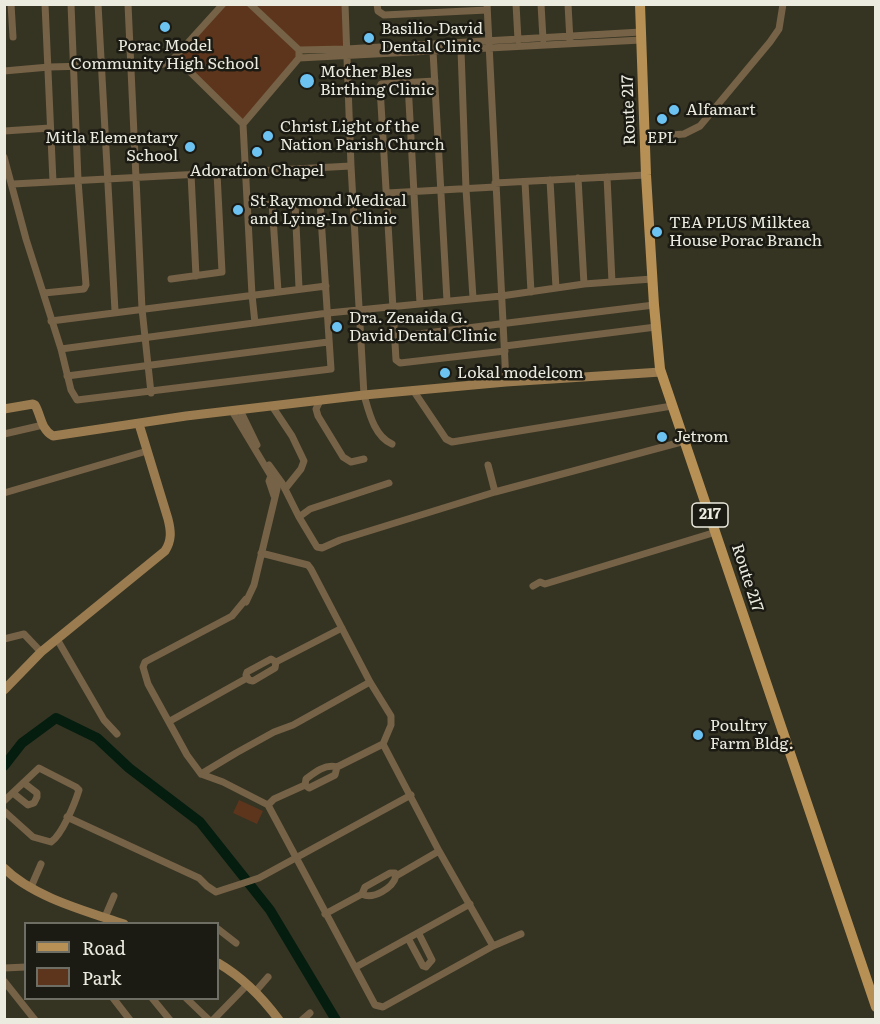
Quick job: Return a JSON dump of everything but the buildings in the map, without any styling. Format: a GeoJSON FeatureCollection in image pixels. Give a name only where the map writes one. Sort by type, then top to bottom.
{"type":"FeatureCollection","features":[{"type":"Feature","properties":{"kind":"main road","name":"Route 217"},"geometry":{"type":"LineString","coordinates":[[640,4],[646,175],[652,279],[661,372],[874,994],[876,1007]]}},
{"type":"Feature","properties":{"kind":"street"},"geometry":{"type":"LineString","coordinates":[[11,4],[8,16],[13,37]]}},
{"type":"Feature","properties":{"kind":"street"},"geometry":{"type":"LineString","coordinates":[[45,4],[53,182]]}},
{"type":"Feature","properties":{"kind":"street"},"geometry":{"type":"LineString","coordinates":[[44,293],[84,289],[86,285],[78,180],[71,4]]}},
{"type":"Feature","properties":{"kind":"street"},"geometry":{"type":"LineString","coordinates":[[98,4],[115,311]]}},
{"type":"Feature","properties":{"kind":"street"},"geometry":{"type":"LineString","coordinates":[[128,4],[142,309],[151,393]]}},
{"type":"Feature","properties":{"kind":"street"},"geometry":{"type":"LineString","coordinates":[[4,71],[49,67],[165,64],[176,57],[223,4]]}},
{"type":"Feature","properties":{"kind":"street"},"geometry":{"type":"LineString","coordinates":[[250,4],[299,54],[461,50],[518,40],[570,41]]}},
{"type":"Feature","properties":{"kind":"street"},"geometry":{"type":"LineString","coordinates":[[345,4],[351,166],[364,395],[370,415],[382,438],[392,444]]}},
{"type":"Feature","properties":{"kind":"street"},"geometry":{"type":"LineString","coordinates":[[377,4],[377,10],[382,15],[404,14],[431,8],[487,7],[506,382]]}},
{"type":"Feature","properties":{"kind":"street"},"geometry":{"type":"LineString","coordinates":[[403,4],[404,14]]}},
{"type":"Feature","properties":{"kind":"street"},"geometry":{"type":"LineString","coordinates":[[516,4],[518,40]]}},
{"type":"Feature","properties":{"kind":"street"},"geometry":{"type":"LineString","coordinates":[[541,4],[543,39]]}},
{"type":"Feature","properties":{"kind":"street"},"geometry":{"type":"LineString","coordinates":[[568,4],[570,41]]}},
{"type":"Feature","properties":{"kind":"street"},"geometry":{"type":"LineString","coordinates":[[645,137],[684,134],[700,126],[779,29],[783,4]]}},
{"type":"Feature","properties":{"kind":"street"},"geometry":{"type":"LineString","coordinates":[[346,52],[413,44],[489,45],[641,36]]}},
{"type":"Feature","properties":{"kind":"street"},"geometry":{"type":"LineString","coordinates":[[461,50],[473,298]]}},
{"type":"Feature","properties":{"kind":"street"},"geometry":{"type":"LineString","coordinates":[[433,51],[447,301]]}},
{"type":"Feature","properties":{"kind":"street"},"geometry":{"type":"LineString","coordinates":[[243,124],[299,54]]}},
{"type":"Feature","properties":{"kind":"street"},"geometry":{"type":"LineString","coordinates":[[176,57],[243,124],[255,323]]}},
{"type":"Feature","properties":{"kind":"street"},"geometry":{"type":"LineString","coordinates":[[435,81],[381,85],[396,360],[400,363],[656,327]]}},
{"type":"Feature","properties":{"kind":"street"},"geometry":{"type":"LineString","coordinates":[[408,83],[420,304]]}},
{"type":"Feature","properties":{"kind":"street"},"geometry":{"type":"LineString","coordinates":[[4,131],[50,128]]}},
{"type":"Feature","properties":{"kind":"street"},"geometry":{"type":"LineString","coordinates":[[4,158],[71,390],[77,400],[151,393],[331,369],[321,204],[319,202],[249,205]]}},
{"type":"Feature","properties":{"kind":"street"},"geometry":{"type":"LineString","coordinates":[[13,184],[351,166]]}},
{"type":"Feature","properties":{"kind":"street"},"geometry":{"type":"LineString","coordinates":[[171,279],[222,272],[217,173]]}},
{"type":"Feature","properties":{"kind":"street"},"geometry":{"type":"LineString","coordinates":[[190,174],[196,276]]}},
{"type":"Feature","properties":{"kind":"street"},"geometry":{"type":"LineString","coordinates":[[387,193],[646,175]]}},
{"type":"Feature","properties":{"kind":"street"},"geometry":{"type":"LineString","coordinates":[[607,177],[612,282]]}},
{"type":"Feature","properties":{"kind":"street"},"geometry":{"type":"LineString","coordinates":[[578,178],[584,284]]}},
{"type":"Feature","properties":{"kind":"street"},"geometry":{"type":"LineString","coordinates":[[550,180],[556,288]]}},
{"type":"Feature","properties":{"kind":"street"},"geometry":{"type":"LineString","coordinates":[[525,182],[531,292]]}},
{"type":"Feature","properties":{"kind":"street"},"geometry":{"type":"LineString","coordinates":[[295,203],[299,288]]}},
{"type":"Feature","properties":{"kind":"street"},"geometry":{"type":"LineString","coordinates":[[272,204],[278,291]]}},
{"type":"Feature","properties":{"kind":"street"},"geometry":{"type":"LineString","coordinates":[[61,349],[328,313],[501,296],[584,284],[652,279]]}},
{"type":"Feature","properties":{"kind":"street"},"geometry":{"type":"LineString","coordinates":[[51,321],[115,311],[326,286]]}},
{"type":"Feature","properties":{"kind":"street"},"geometry":{"type":"LineString","coordinates":[[394,337],[654,304]]}},
{"type":"Feature","properties":{"kind":"street"},"geometry":{"type":"LineString","coordinates":[[67,376],[328,342]]}},
{"type":"Feature","properties":{"kind":"street"},"geometry":{"type":"LineString","coordinates":[[4,409],[33,404],[37,407],[43,425],[53,436],[236,410],[320,402],[364,395],[506,382],[661,372]]}},
{"type":"Feature","properties":{"kind":"street"},"geometry":{"type":"LineString","coordinates":[[413,390],[446,439],[452,442],[672,406]]}},
{"type":"Feature","properties":{"kind":"street"},"geometry":{"type":"LineString","coordinates":[[320,402],[316,409],[318,416],[343,458],[351,462],[364,459]]}},
{"type":"Feature","properties":{"kind":"street"},"geometry":{"type":"LineString","coordinates":[[272,406],[292,436],[304,461],[301,470],[285,489]]}},
{"type":"Feature","properties":{"kind":"street"},"geometry":{"type":"LineString","coordinates":[[236,410],[271,476],[269,481],[274,496],[252,590],[246,602],[246,600],[232,616],[145,662],[143,673],[188,755],[201,774],[223,782],[268,805],[375,1005],[383,1007],[493,946],[521,934]]}},
{"type":"Feature","properties":{"kind":"street"},"geometry":{"type":"LineString","coordinates":[[236,410],[285,489],[317,547],[322,548],[336,541],[495,492],[685,441]]}},
{"type":"Feature","properties":{"kind":"street"},"geometry":{"type":"LineString","coordinates":[[4,690],[41,652],[165,551],[170,543],[171,532],[168,519],[139,424]]}},
{"type":"Feature","properties":{"kind":"street"},"geometry":{"type":"LineString","coordinates":[[4,434],[43,425]]}},
{"type":"Feature","properties":{"kind":"street"},"geometry":{"type":"LineString","coordinates":[[4,493],[147,451]]}},
{"type":"Feature","properties":{"kind":"street"},"geometry":{"type":"LineString","coordinates":[[488,465],[495,492]]}},
{"type":"Feature","properties":{"kind":"street"},"geometry":{"type":"LineString","coordinates":[[299,517],[310,509],[390,483]]}},
{"type":"Feature","properties":{"kind":"street"},"geometry":{"type":"LineString","coordinates":[[533,586],[540,582],[545,584],[716,532]]}},
{"type":"Feature","properties":{"kind":"street"},"geometry":{"type":"LineString","coordinates":[[261,554],[308,565],[370,682],[391,716],[392,725],[383,744],[337,767],[330,766],[314,773],[306,779],[305,785]]}},
{"type":"Feature","properties":{"kind":"street"},"geometry":{"type":"LineString","coordinates":[[170,721],[247,678],[248,672],[271,659],[276,662],[342,628]]}},
{"type":"Feature","properties":{"kind":"street"},"geometry":{"type":"LineString","coordinates":[[4,639],[24,634],[41,652]]}},
{"type":"Feature","properties":{"kind":"street"},"geometry":{"type":"LineString","coordinates":[[57,639],[104,720],[117,734]]}},
{"type":"Feature","properties":{"kind":"street"},"geometry":{"type":"LineString","coordinates":[[201,774],[274,732],[293,725],[370,682]]}},
{"type":"Feature","properties":{"kind":"street"},"geometry":{"type":"LineString","coordinates":[[383,744],[439,851],[493,946]]}},
{"type":"Feature","properties":{"kind":"street"},"geometry":{"type":"LineString","coordinates":[[305,785],[309,788],[334,775],[337,767]]}},
{"type":"Feature","properties":{"kind":"street"},"geometry":{"type":"LineString","coordinates":[[4,801],[36,770],[42,769],[76,787],[78,792],[56,840],[46,842],[33,837],[4,811]]}},
{"type":"Feature","properties":{"kind":"street"},"geometry":{"type":"LineString","coordinates":[[14,793],[28,805],[34,803],[38,797],[37,793],[24,783]]}},
{"type":"Feature","properties":{"kind":"street"},"geometry":{"type":"LineString","coordinates":[[268,805],[274,799],[305,785]]}},
{"type":"Feature","properties":{"kind":"street"},"geometry":{"type":"LineString","coordinates":[[67,817],[199,878],[216,892],[250,882],[297,859],[411,795]]}},
{"type":"Feature","properties":{"kind":"street"},"geometry":{"type":"LineString","coordinates":[[362,894],[372,896],[392,884],[396,876],[439,851]]}},
{"type":"Feature","properties":{"kind":"street"},"geometry":{"type":"LineString","coordinates":[[31,887],[41,864]]}},
{"type":"Feature","properties":{"kind":"street"},"geometry":{"type":"LineString","coordinates":[[4,868],[14,878],[66,904],[119,922]]}},
{"type":"Feature","properties":{"kind":"street"},"geometry":{"type":"LineString","coordinates":[[325,914],[362,894],[365,887],[390,873],[395,873],[396,876]]}},
{"type":"Feature","properties":{"kind":"street"},"geometry":{"type":"LineString","coordinates":[[105,917],[114,896]]}},
{"type":"Feature","properties":{"kind":"street"},"geometry":{"type":"LineString","coordinates":[[356,968],[409,940],[470,903]]}},
{"type":"Feature","properties":{"kind":"street"},"geometry":{"type":"LineString","coordinates":[[219,930],[236,943]]}},
{"type":"Feature","properties":{"kind":"street"},"geometry":{"type":"LineString","coordinates":[[409,940],[423,966],[426,967],[432,960],[419,933]]}},
{"type":"Feature","properties":{"kind":"street"},"geometry":{"type":"LineString","coordinates":[[219,964],[233,972],[255,992],[279,1020]]}},
{"type":"Feature","properties":{"kind":"street"},"geometry":{"type":"LineString","coordinates":[[4,968],[24,967]]}},
{"type":"Feature","properties":{"kind":"street"},"geometry":{"type":"LineString","coordinates":[[255,992],[268,977]]}},
{"type":"Feature","properties":{"kind":"street"},"geometry":{"type":"LineString","coordinates":[[4,981],[35,1020]]}},
{"type":"Feature","properties":{"kind":"street"},"geometry":{"type":"LineString","coordinates":[[187,1000],[211,1020],[247,985]]}},
{"type":"Feature","properties":{"kind":"street"},"geometry":{"type":"LineString","coordinates":[[118,1000],[130,1020]]}},
{"type":"Feature","properties":{"kind":"street"},"geometry":{"type":"LineString","coordinates":[[153,1000],[170,1020]]}},
{"type":"Feature","properties":{"kind":"street"},"geometry":{"type":"LineString","coordinates":[[302,1020],[310,1013]]}},
{"type":"Feature","properties":{"kind":"green space"},"geometry":{"type":"Polygon","coordinates":[[[223,5],[345,5],[346,49],[299,50],[299,58],[243,124],[176,57],[223,5]]]}},
{"type":"Feature","properties":{"kind":"green space"},"geometry":{"type":"Polygon","coordinates":[[[239,800],[263,811],[257,824],[233,813],[239,800]]]}},
{"type":"Feature","properties":{"kind":"waterway"},"geometry":{"type":"LineString","coordinates":[[4,766],[22,743],[56,718],[97,738],[129,768],[200,822],[270,910],[336,1020]]}},
{"type":"Feature","properties":{"kind":"place","name":"Porac Model Community High School"},"geometry":{"type":"Point","coordinates":[165,27]}},
{"type":"Feature","properties":{"kind":"place","name":"Basilio-David Dental Clinic"},"geometry":{"type":"Point","coordinates":[369,38]}},
{"type":"Feature","properties":{"kind":"place","name":"Mother Bles Birthing Clinic"},"geometry":{"type":"Point","coordinates":[307,81]}},
{"type":"Feature","properties":{"kind":"place","name":"Alfamart"},"geometry":{"type":"Point","coordinates":[674,110]}},
{"type":"Feature","properties":{"kind":"place","name":"EPL"},"geometry":{"type":"Point","coordinates":[662,119]}},
{"type":"Feature","properties":{"kind":"place","name":"Christ Light of the Nation Parish Church"},"geometry":{"type":"Point","coordinates":[268,136]}},
{"type":"Feature","properties":{"kind":"place","name":"Mitla Elementary School"},"geometry":{"type":"Point","coordinates":[190,147]}},
{"type":"Feature","properties":{"kind":"place","name":"Adoration Chapel"},"geometry":{"type":"Point","coordinates":[257,152]}},
{"type":"Feature","properties":{"kind":"place","name":"St Raymond Medical and Lying-In Clinic"},"geometry":{"type":"Point","coordinates":[238,210]}},
{"type":"Feature","properties":{"kind":"place","name":"TEA PLUS Milktea House Porac Branch"},"geometry":{"type":"Point","coordinates":[657,232]}},
{"type":"Feature","properties":{"kind":"place","name":"Dra. Zenaida G. David Dental Clinic"},"geometry":{"type":"Point","coordinates":[337,327]}},
{"type":"Feature","properties":{"kind":"place","name":"Lokal modelcom"},"geometry":{"type":"Point","coordinates":[445,373]}},
{"type":"Feature","properties":{"kind":"place","name":"Jetrom"},"geometry":{"type":"Point","coordinates":[662,437]}},
{"type":"Feature","properties":{"kind":"place","name":"Poultry Farm Bldg."},"geometry":{"type":"Point","coordinates":[698,735]}}]}
